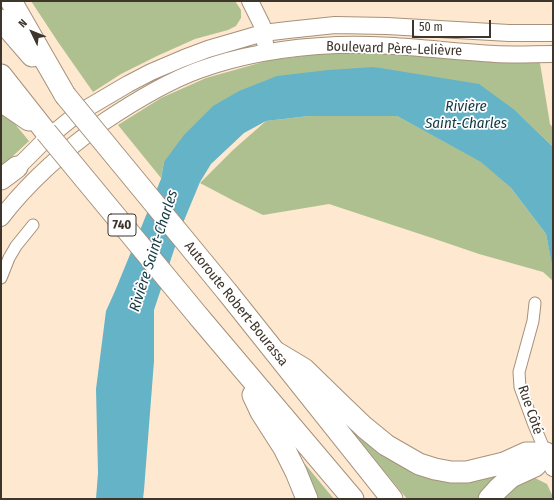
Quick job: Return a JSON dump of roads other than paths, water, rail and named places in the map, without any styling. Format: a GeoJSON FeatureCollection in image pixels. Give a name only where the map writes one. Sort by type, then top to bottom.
{"type":"FeatureCollection","features":[{"type":"Feature","properties":{"kind":"highway"},"geometry":{"type":"LineString","coordinates":[[11,1],[65,95]]}},
{"type":"Feature","properties":{"kind":"highway","name":"Autoroute Robert-Bourassa"},"geometry":{"type":"LineString","coordinates":[[1,20],[65,95],[228,293],[392,499]]}},
{"type":"Feature","properties":{"kind":"highway","name":"740"},"geometry":{"type":"LineString","coordinates":[[1,75],[40,126],[353,499]]}},
{"type":"Feature","properties":{"kind":"highway"},"geometry":{"type":"LineString","coordinates":[[1,102],[40,126]]}},
{"type":"Feature","properties":{"kind":"highway"},"geometry":{"type":"LineString","coordinates":[[274,351],[304,369],[359,423],[386,444],[419,464],[451,472],[467,472],[504,463],[526,453],[550,461]]}},
{"type":"Feature","properties":{"kind":"highway"},"geometry":{"type":"LineString","coordinates":[[237,362],[261,412],[284,448],[307,499]]}},
{"type":"Feature","properties":{"kind":"highway"},"geometry":{"type":"LineString","coordinates":[[489,499],[511,477],[550,461]]}},
{"type":"Feature","properties":{"kind":"main road"},"geometry":{"type":"LineString","coordinates":[[250,1],[262,25],[267,52]]}},
{"type":"Feature","properties":{"kind":"main road","name":"Boulevard Père-Lelièvre"},"geometry":{"type":"LineString","coordinates":[[1,185],[9,173],[45,140],[78,114],[151,72],[230,42],[264,33],[335,25],[386,26],[509,33],[553,33]]}},
{"type":"Feature","properties":{"kind":"main road","name":"Boulevard Père-Lelièvre"},"geometry":{"type":"LineString","coordinates":[[1,218],[26,188],[53,162],[89,133],[128,106],[164,85],[199,70],[223,62],[267,52],[337,45],[386,46],[496,54],[553,54]]}},
{"type":"Feature","properties":{"kind":"street"},"geometry":{"type":"LineString","coordinates":[[1,278],[9,258],[16,246],[33,225]]}},
{"type":"Feature","properties":{"kind":"street","name":"Rue Côté"},"geometry":{"type":"LineString","coordinates":[[535,303],[533,321],[519,372],[520,387],[534,425],[550,461]]}},
{"type":"Feature","properties":{"kind":"water","name":"Rivière Saint-Charles"},"geometry":{"type":"Polygon","coordinates":[[[374,67],[479,84],[516,111],[553,147],[553,266],[546,234],[511,188],[481,162],[397,116],[309,116],[266,121],[244,133],[211,164],[200,182],[183,223],[154,310],[154,361],[143,499],[96,499],[98,473],[96,389],[106,311],[161,179],[164,162],[184,135],[213,106],[239,91],[277,76],[328,70],[374,67]]]}}]}
